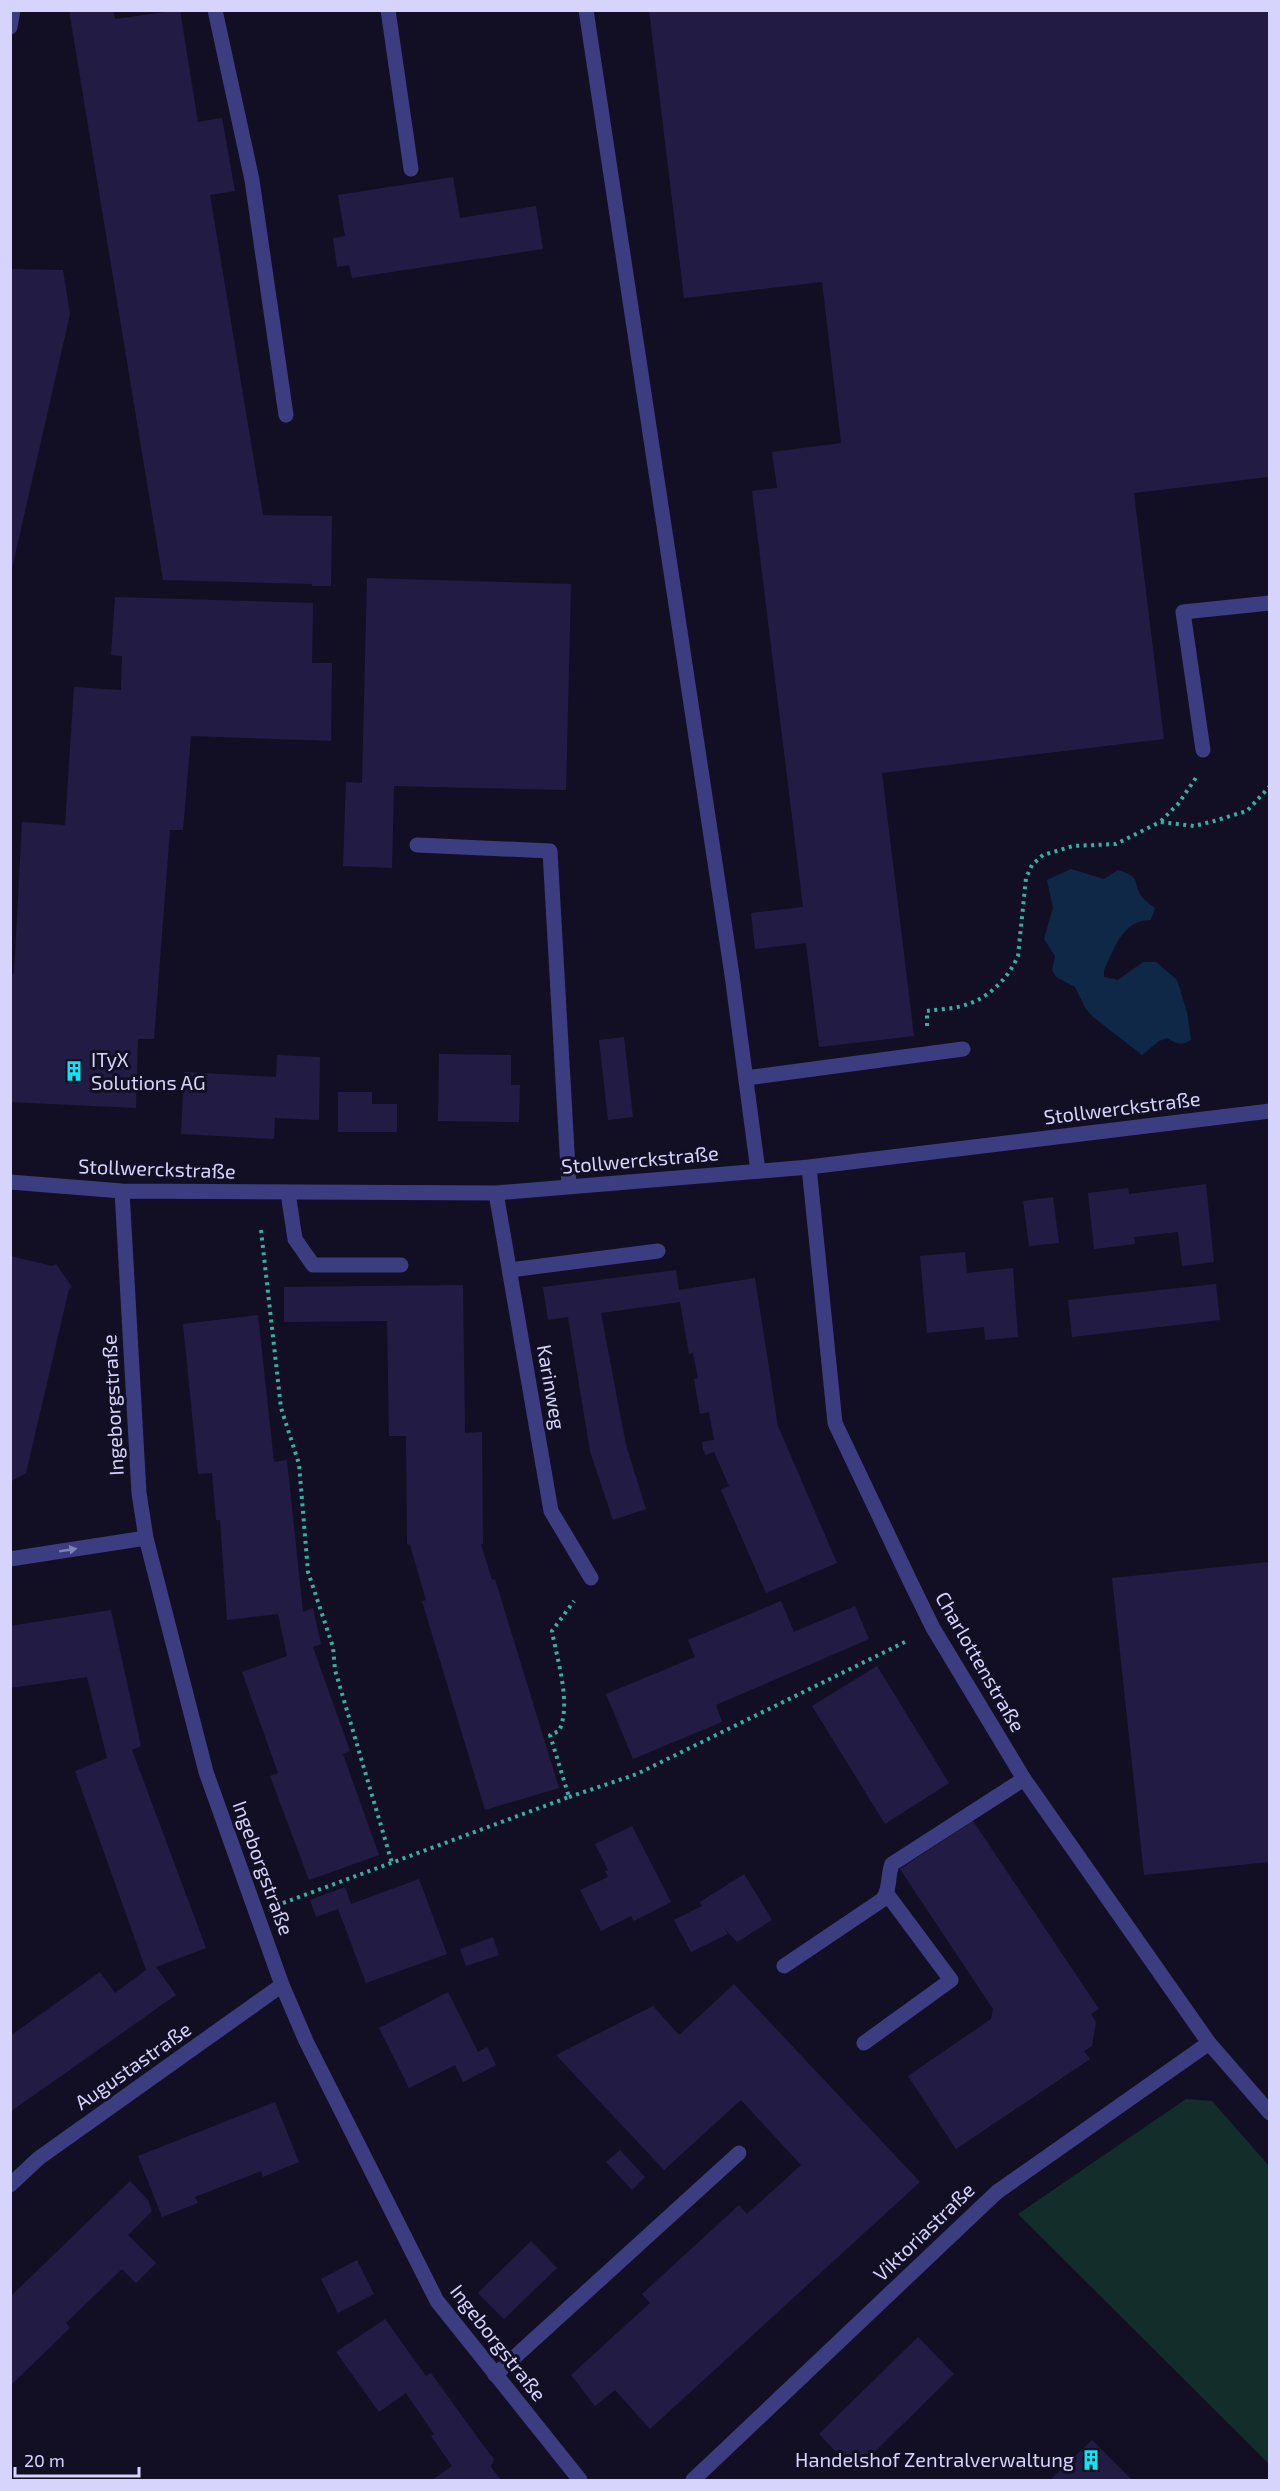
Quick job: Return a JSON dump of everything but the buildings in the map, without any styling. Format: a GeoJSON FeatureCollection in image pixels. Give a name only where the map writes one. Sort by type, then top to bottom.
{"type":"FeatureCollection","features":[{"type":"Feature","properties":{"kind":"street"},"geometry":{"type":"LineString","coordinates":[[10,27],[13,10]]}},
{"type":"Feature","properties":{"kind":"street"},"geometry":{"type":"LineString","coordinates":[[214,10],[252,180],[286,415]]}},
{"type":"Feature","properties":{"kind":"street"},"geometry":{"type":"LineString","coordinates":[[388,10],[411,169]]}},
{"type":"Feature","properties":{"kind":"street"},"geometry":{"type":"LineString","coordinates":[[586,10],[758,1171]]}},
{"type":"Feature","properties":{"kind":"street"},"geometry":{"type":"LineString","coordinates":[[1203,750],[1183,612],[1269,603]]}},
{"type":"Feature","properties":{"kind":"street"},"geometry":{"type":"LineString","coordinates":[[417,845],[550,851],[569,1186]]}},
{"type":"Feature","properties":{"kind":"street"},"geometry":{"type":"LineString","coordinates":[[746,1078],[963,1049]]}},
{"type":"Feature","properties":{"kind":"street","name":"Stollwerckstraße"},"geometry":{"type":"LineString","coordinates":[[10,1182],[122,1191],[496,1193],[809,1167],[1269,1111]]}},
{"type":"Feature","properties":{"kind":"street","name":"Charlottenstraße"},"geometry":{"type":"LineString","coordinates":[[809,1167],[835,1423],[933,1628],[1024,1779],[1209,2043],[1269,2113]]}},
{"type":"Feature","properties":{"kind":"street","name":"Ingeborgstraße"},"geometry":{"type":"LineString","coordinates":[[122,1191],[139,1493],[146,1538],[206,1772],[282,1985],[306,2041],[437,2301],[580,2481]]}},
{"type":"Feature","properties":{"kind":"street"},"geometry":{"type":"LineString","coordinates":[[288,1193],[295,1239],[313,1265],[401,1265]]}},
{"type":"Feature","properties":{"kind":"street","name":"Karinweg"},"geometry":{"type":"LineString","coordinates":[[496,1193],[551,1511],[591,1578]]}},
{"type":"Feature","properties":{"kind":"street"},"geometry":{"type":"LineString","coordinates":[[510,1270],[658,1251]]}},
{"type":"Feature","properties":{"kind":"street"},"geometry":{"type":"LineString","coordinates":[[10,1559],[146,1538]]}},
{"type":"Feature","properties":{"kind":"street"},"geometry":{"type":"LineString","coordinates":[[784,1966],[882,1900],[887,1894],[892,1864],[1024,1779]]}},
{"type":"Feature","properties":{"kind":"street"},"geometry":{"type":"LineString","coordinates":[[864,2043],[951,1980],[887,1894]]}},
{"type":"Feature","properties":{"kind":"street","name":"Augustastraße"},"geometry":{"type":"LineString","coordinates":[[10,2185],[39,2158],[282,1985]]}},
{"type":"Feature","properties":{"kind":"street","name":"Viktoriastraße"},"geometry":{"type":"LineString","coordinates":[[693,2481],[997,2192],[1209,2043]]}},
{"type":"Feature","properties":{"kind":"street"},"geometry":{"type":"LineString","coordinates":[[495,2374],[739,2153]]}},
{"type":"Feature","properties":{"kind":"path"},"geometry":{"type":"LineString","coordinates":[[929,1053],[927,1011],[969,1004],[1002,982],[1013,968],[1018,956],[1026,878],[1032,865],[1043,855],[1073,846],[1116,844],[1128,840],[1160,822],[1179,803],[1198,775],[1203,750]]}},
{"type":"Feature","properties":{"kind":"path"},"geometry":{"type":"LineString","coordinates":[[1160,822],[1194,826],[1233,816],[1247,811],[1269,786]]}},
{"type":"Feature","properties":{"kind":"path"},"geometry":{"type":"LineString","coordinates":[[262,1193],[261,1223],[267,1296],[281,1408],[299,1464],[308,1572],[333,1647],[335,1670],[392,1863]]}},
{"type":"Feature","properties":{"kind":"path"},"geometry":{"type":"LineString","coordinates":[[569,1797],[550,1735],[560,1731],[565,1719],[552,1631],[591,1578]]}},
{"type":"Feature","properties":{"kind":"path"},"geometry":{"type":"LineString","coordinates":[[257,1913],[637,1774],[933,1628]]}},
{"type":"Feature","properties":{"kind":"green space"},"geometry":{"type":"Polygon","coordinates":[[[1186,2099],[1212,2101],[1269,2166],[1269,2464],[1018,2214],[1186,2099]]]}},
{"type":"Feature","properties":{"kind":"water"},"geometry":{"type":"Polygon","coordinates":[[[1071,869],[1104,879],[1118,870],[1134,878],[1143,898],[1155,908],[1151,920],[1141,921],[1126,930],[1104,970],[1104,977],[1118,980],[1143,962],[1156,962],[1177,980],[1187,1012],[1191,1040],[1179,1044],[1167,1038],[1159,1041],[1142,1055],[1092,1016],[1075,987],[1056,977],[1052,970],[1055,956],[1044,939],[1053,908],[1047,880],[1071,869]]]}},
{"type":"Feature","properties":{"kind":"place","name":"ITyX Solutions AG"},"geometry":{"type":"Point","coordinates":[74,1071]}},
{"type":"Feature","properties":{"kind":"place","name":"Handelshof Zentralverwaltung"},"geometry":{"type":"Point","coordinates":[1091,2460]}}]}
